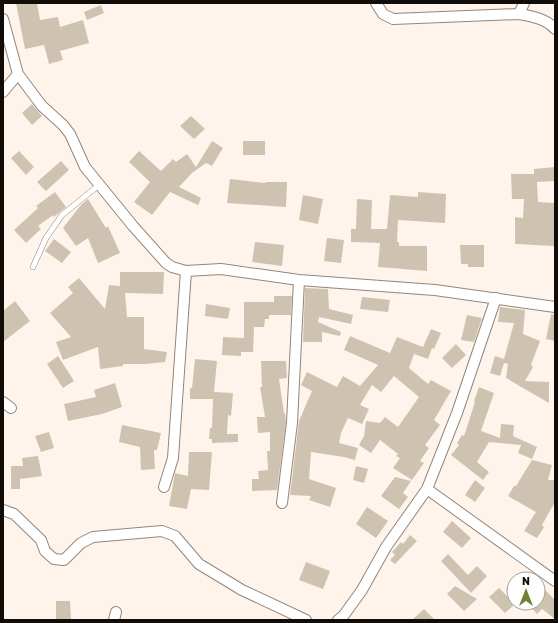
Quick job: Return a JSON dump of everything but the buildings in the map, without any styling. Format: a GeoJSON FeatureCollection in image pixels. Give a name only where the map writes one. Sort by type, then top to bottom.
{"type":"FeatureCollection","features":[{"type":"Feature","properties":{"kind":"street"},"geometry":{"type":"LineString","coordinates":[[376,3],[383,14],[393,19],[519,14],[532,16],[552,25],[555,29]]}},
{"type":"Feature","properties":{"kind":"street"},"geometry":{"type":"LineString","coordinates":[[519,14],[524,3]]}},
{"type":"Feature","properties":{"kind":"street"},"geometry":{"type":"LineString","coordinates":[[3,19],[18,74],[42,106],[70,134],[85,167],[99,185],[172,267],[186,271],[221,269],[299,280],[435,290],[555,307]]}},
{"type":"Feature","properties":{"kind":"street"},"geometry":{"type":"LineString","coordinates":[[3,92],[18,74]]}},
{"type":"Feature","properties":{"kind":"street"},"geometry":{"type":"LineString","coordinates":[[164,487],[173,458],[186,271]]}},
{"type":"Feature","properties":{"kind":"street"},"geometry":{"type":"LineString","coordinates":[[282,503],[292,423],[299,280]]}},
{"type":"Feature","properties":{"kind":"street"},"geometry":{"type":"LineString","coordinates":[[338,620],[344,615],[362,590],[386,547],[427,489],[457,412],[496,298]]}},
{"type":"Feature","properties":{"kind":"street"},"geometry":{"type":"LineString","coordinates":[[427,489],[555,581]]}},
{"type":"Feature","properties":{"kind":"street"},"geometry":{"type":"LineString","coordinates":[[3,510],[14,514],[41,540],[45,551],[54,559],[64,560],[81,543],[93,537],[162,531],[175,536],[199,564],[242,590],[306,620]]}},
{"type":"Feature","properties":{"kind":"lane"},"geometry":{"type":"LineString","coordinates":[[33,267],[46,238],[62,215],[99,185]]}}]}
